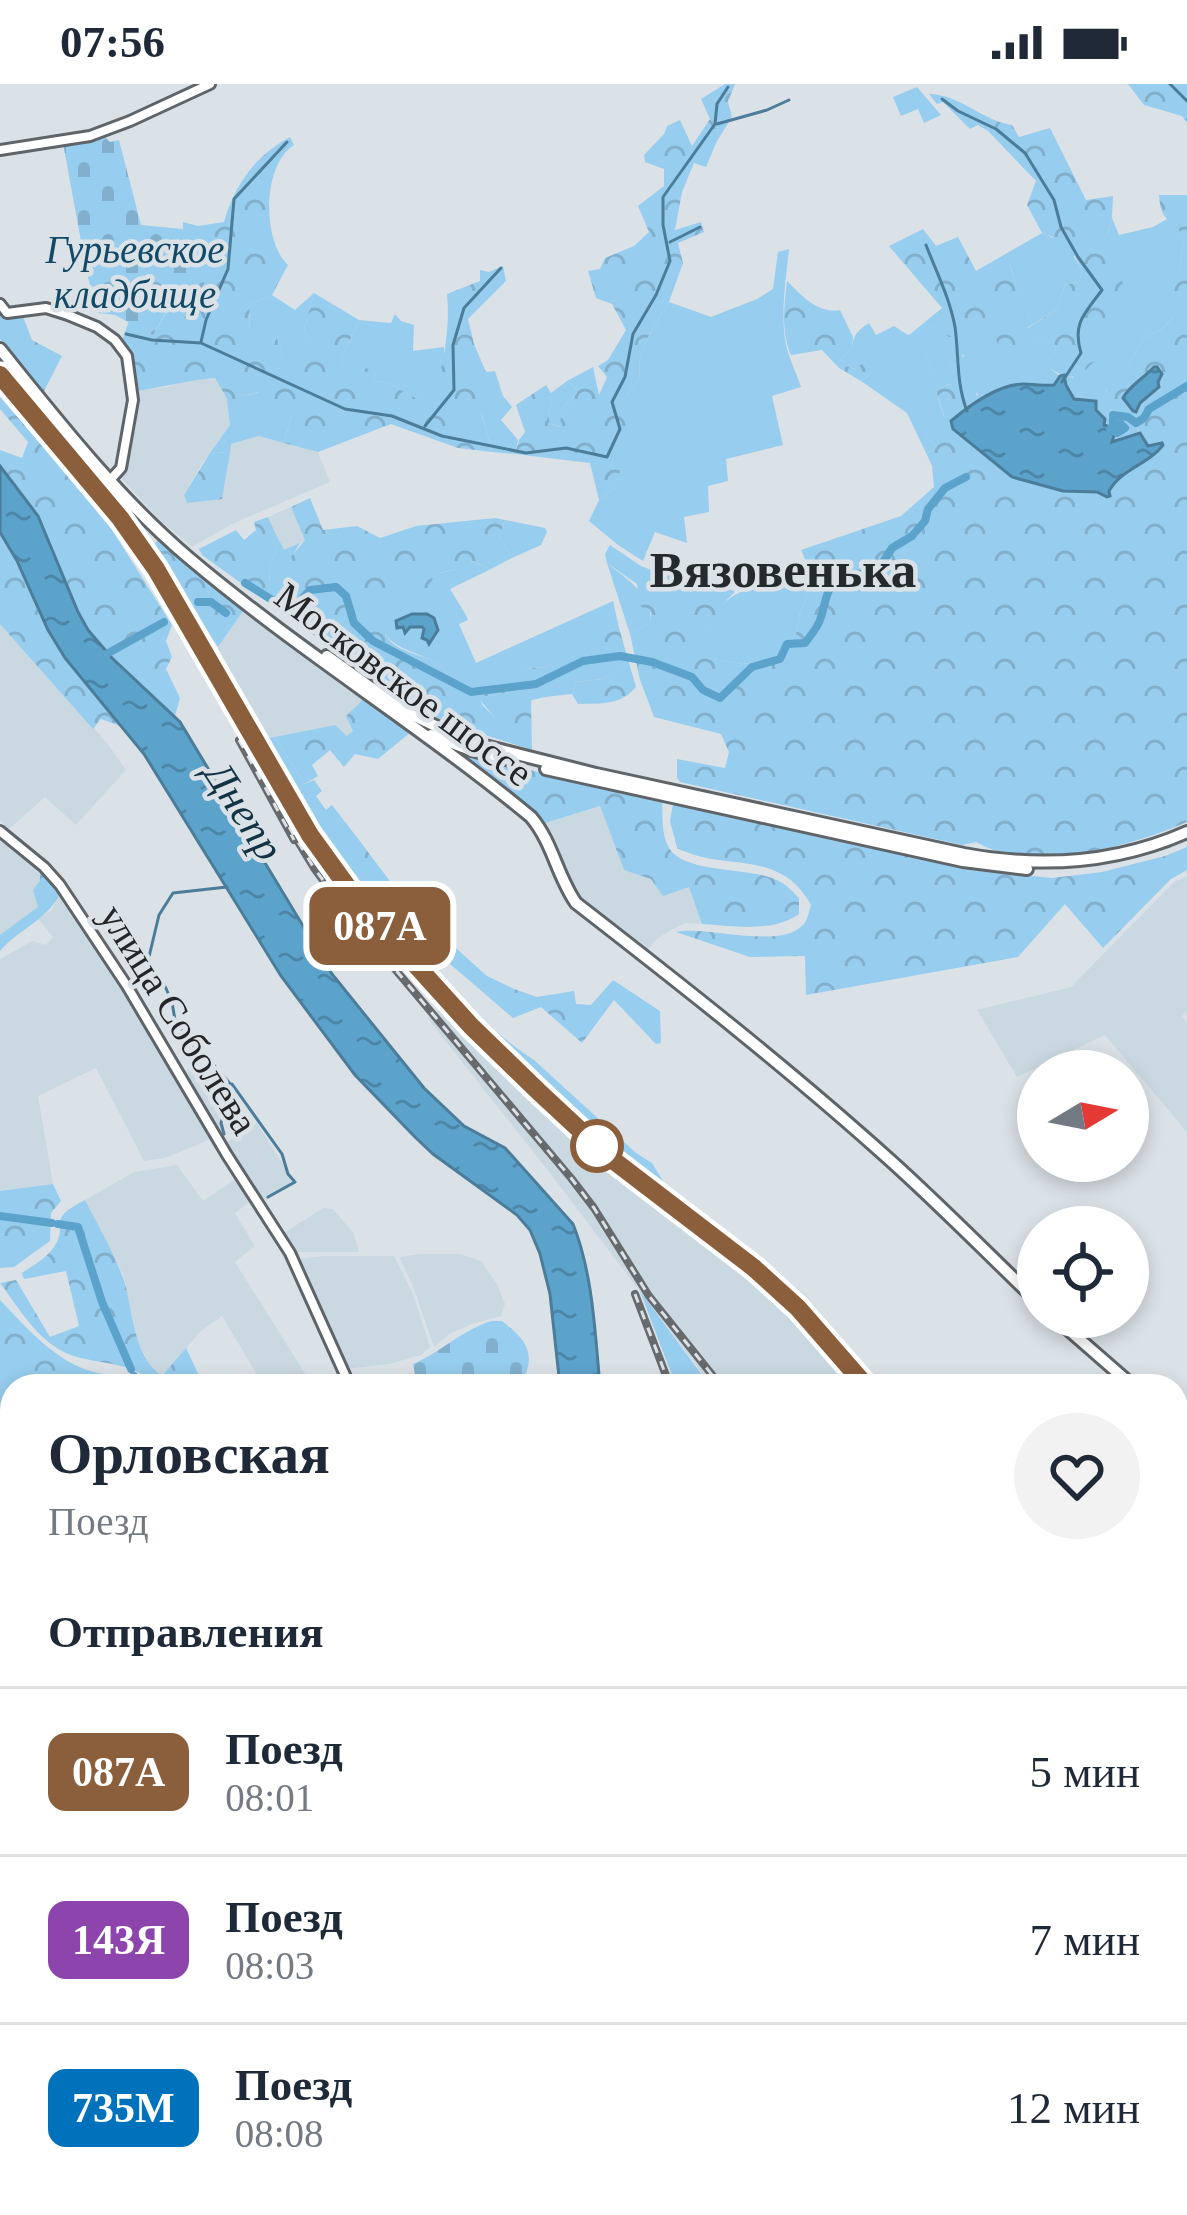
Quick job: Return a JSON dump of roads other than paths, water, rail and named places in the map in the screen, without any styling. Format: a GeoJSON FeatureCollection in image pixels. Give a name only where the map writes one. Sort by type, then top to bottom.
{"type":"FeatureCollection","features":[{"type":"Feature","properties":{"kind":"main road","name":"Московское шоссе"},"geometry":{"type":"LineString","coordinates":[[0,350],[159,531],[532,817],[577,903],[838,1114],[1017,1281]]}},
{"type":"Feature","properties":{"kind":"main road"},"geometry":{"type":"LineString","coordinates":[[254,608],[434,727],[469,742],[578,770],[1008,861],[1082,861],[1187,836]]}},
{"type":"Feature","properties":{"kind":"main road"},"geometry":{"type":"LineString","coordinates":[[392,713],[448,742],[484,754],[985,866],[1082,868],[1141,856],[1187,836]]}},
{"type":"Feature","properties":{"kind":"main road"},"geometry":{"type":"LineString","coordinates":[[1078,1338],[1119,1374]]}},
{"type":"Feature","properties":{"kind":"street"},"geometry":{"type":"LineString","coordinates":[[0,150],[90,136],[210,84]]}},
{"type":"Feature","properties":{"kind":"street"},"geometry":{"type":"LineString","coordinates":[[0,304],[8,314],[46,308],[97,327],[127,356],[133,400],[121,468],[111,479]]}},
{"type":"Feature","properties":{"kind":"street","name":"улица Соболева"},"geometry":{"type":"LineString","coordinates":[[0,831],[60,885],[127,986],[290,1253],[345,1374]]}},
{"type":"Feature","properties":{"kind":"water"},"geometry":{"type":"Polygon","coordinates":[[[1154,367],[1162,374],[1159,387],[1133,411],[1123,398],[1154,367]]]}},
{"type":"Feature","properties":{"kind":"water"},"geometry":{"type":"Polygon","coordinates":[[[1064,375],[1074,399],[1096,401],[1104,425],[1116,429],[1112,442],[1140,433],[1148,446],[1163,445],[1121,477],[1110,496],[1063,491],[1012,477],[953,429],[951,421],[994,391],[1024,384],[1054,385],[1064,375]]]}},
{"type":"Feature","properties":{"kind":"water"},"geometry":{"type":"Polygon","coordinates":[[[0,466],[38,516],[88,630],[180,722],[332,974],[424,1088],[464,1126],[505,1148],[573,1224],[589,1283],[599,1374],[559,1374],[550,1294],[530,1230],[517,1215],[433,1154],[355,1075],[281,976],[144,754],[65,658],[0,532],[0,466]]]}},
{"type":"Feature","properties":{"kind":"water"},"geometry":{"type":"Polygon","coordinates":[[[412,614],[434,618],[438,630],[429,644],[422,638],[422,627],[410,627],[405,633],[403,627],[397,628],[396,621],[412,614]]]}},
{"type":"Feature","properties":{"kind":"waterway"},"geometry":{"type":"LineString","coordinates":[[1170,84],[1187,101]]}},
{"type":"Feature","properties":{"kind":"waterway"},"geometry":{"type":"LineString","coordinates":[[126,334],[201,343],[345,409],[392,416],[442,436],[526,453],[566,448],[607,457],[620,429],[612,402],[625,377],[633,334],[670,261],[663,197],[715,124],[717,104],[728,87]]}},
{"type":"Feature","properties":{"kind":"waterway"},"geometry":{"type":"LineString","coordinates":[[942,99],[996,129],[1025,153],[1054,200],[1061,227],[1102,290],[1082,319],[1081,353],[1062,382]]}},
{"type":"Feature","properties":{"kind":"waterway"},"geometry":{"type":"LineString","coordinates":[[717,124],[789,100]]}},
{"type":"Feature","properties":{"kind":"waterway"},"geometry":{"type":"LineString","coordinates":[[201,342],[228,269],[234,199],[287,142]]}},
{"type":"Feature","properties":{"kind":"waterway"},"geometry":{"type":"LineString","coordinates":[[670,242],[700,227]]}},
{"type":"Feature","properties":{"kind":"waterway"},"geometry":{"type":"LineString","coordinates":[[926,245],[953,317],[967,411]]}},
{"type":"Feature","properties":{"kind":"waterway"},"geometry":{"type":"LineString","coordinates":[[425,426],[454,390],[453,345],[464,308],[501,268]]}},
{"type":"Feature","properties":{"kind":"waterway","name":"Вязовенька"},"geometry":{"type":"LineString","coordinates":[[1110,429],[1117,433],[1125,428],[1113,424],[1113,415],[1136,423],[1149,409],[1187,386]]}},
{"type":"Feature","properties":{"kind":"waterway","name":"Вязовенька"},"geometry":{"type":"LineString","coordinates":[[245,583],[285,608],[295,607],[310,590],[336,587],[346,596],[354,623],[373,641],[471,692],[536,684],[583,661],[620,656],[692,677],[703,690],[720,698],[752,667],[780,659],[787,644],[805,643],[819,624],[837,579],[843,573],[869,574],[881,565],[892,548],[925,521],[928,509],[945,488],[966,477]]}},
{"type":"Feature","properties":{"kind":"waterway","name":"Вязовенька"},"geometry":{"type":"LineString","coordinates":[[198,602],[211,602],[226,613]]}},
{"type":"Feature","properties":{"kind":"waterway","name":"Вязовенька"},"geometry":{"type":"LineString","coordinates":[[103,656],[164,622]]}},
{"type":"Feature","properties":{"kind":"waterway"},"geometry":{"type":"LineString","coordinates":[[148,961],[159,915],[173,893],[227,887]]}},
{"type":"Feature","properties":{"kind":"waterway"},"geometry":{"type":"LineString","coordinates":[[108,919],[139,948],[164,984],[175,1020],[201,1057],[232,1086],[221,1123],[224,1134]]}},
{"type":"Feature","properties":{"kind":"waterway"},"geometry":{"type":"LineString","coordinates":[[232,1084],[282,1154],[295,1182],[268,1197]]}},
{"type":"Feature","properties":{"kind":"waterway"},"geometry":{"type":"LineString","coordinates":[[0,1216],[52,1223]]}},
{"type":"Feature","properties":{"kind":"waterway"},"geometry":{"type":"LineString","coordinates":[[58,1224],[78,1227],[102,1302],[131,1369]]}},
{"type":"Feature","properties":{"kind":"railway"},"geometry":{"type":"LineString","coordinates":[[0,369],[142,542],[313,834],[360,898],[507,1058],[612,1154],[757,1265],[801,1306],[859,1374]]}},
{"type":"Feature","properties":{"kind":"railway"},"geometry":{"type":"LineString","coordinates":[[239,740],[294,840]]}},
{"type":"Feature","properties":{"kind":"railway"},"geometry":{"type":"LineString","coordinates":[[289,827],[346,911],[571,1178],[649,1296],[711,1374]]}},
{"type":"Feature","properties":{"kind":"railway"},"geometry":{"type":"LineString","coordinates":[[635,1294],[665,1374]]}},
{"type":"Feature","properties":{"kind":"train","name":"087А"},"geometry":{"type":"LineString","coordinates":[[0,375],[120,518],[156,569],[310,835],[357,900],[471,1026],[539,1092],[609,1157],[754,1268],[798,1308],[857,1374]]}},
{"type":"Feature","properties":{"kind":"district","name":"Вязовенька"},"geometry":{"type":"Point","coordinates":[783,570]}},
{"type":"Feature","properties":{"kind":"park label","name":"Гурьевское кладбище"},"geometry":{"type":"Point","coordinates":[135,272]}},
{"type":"Feature","properties":{"kind":"water label","name":"Днепр"},"geometry":{"type":"Point","coordinates":[244,811]}}]}
